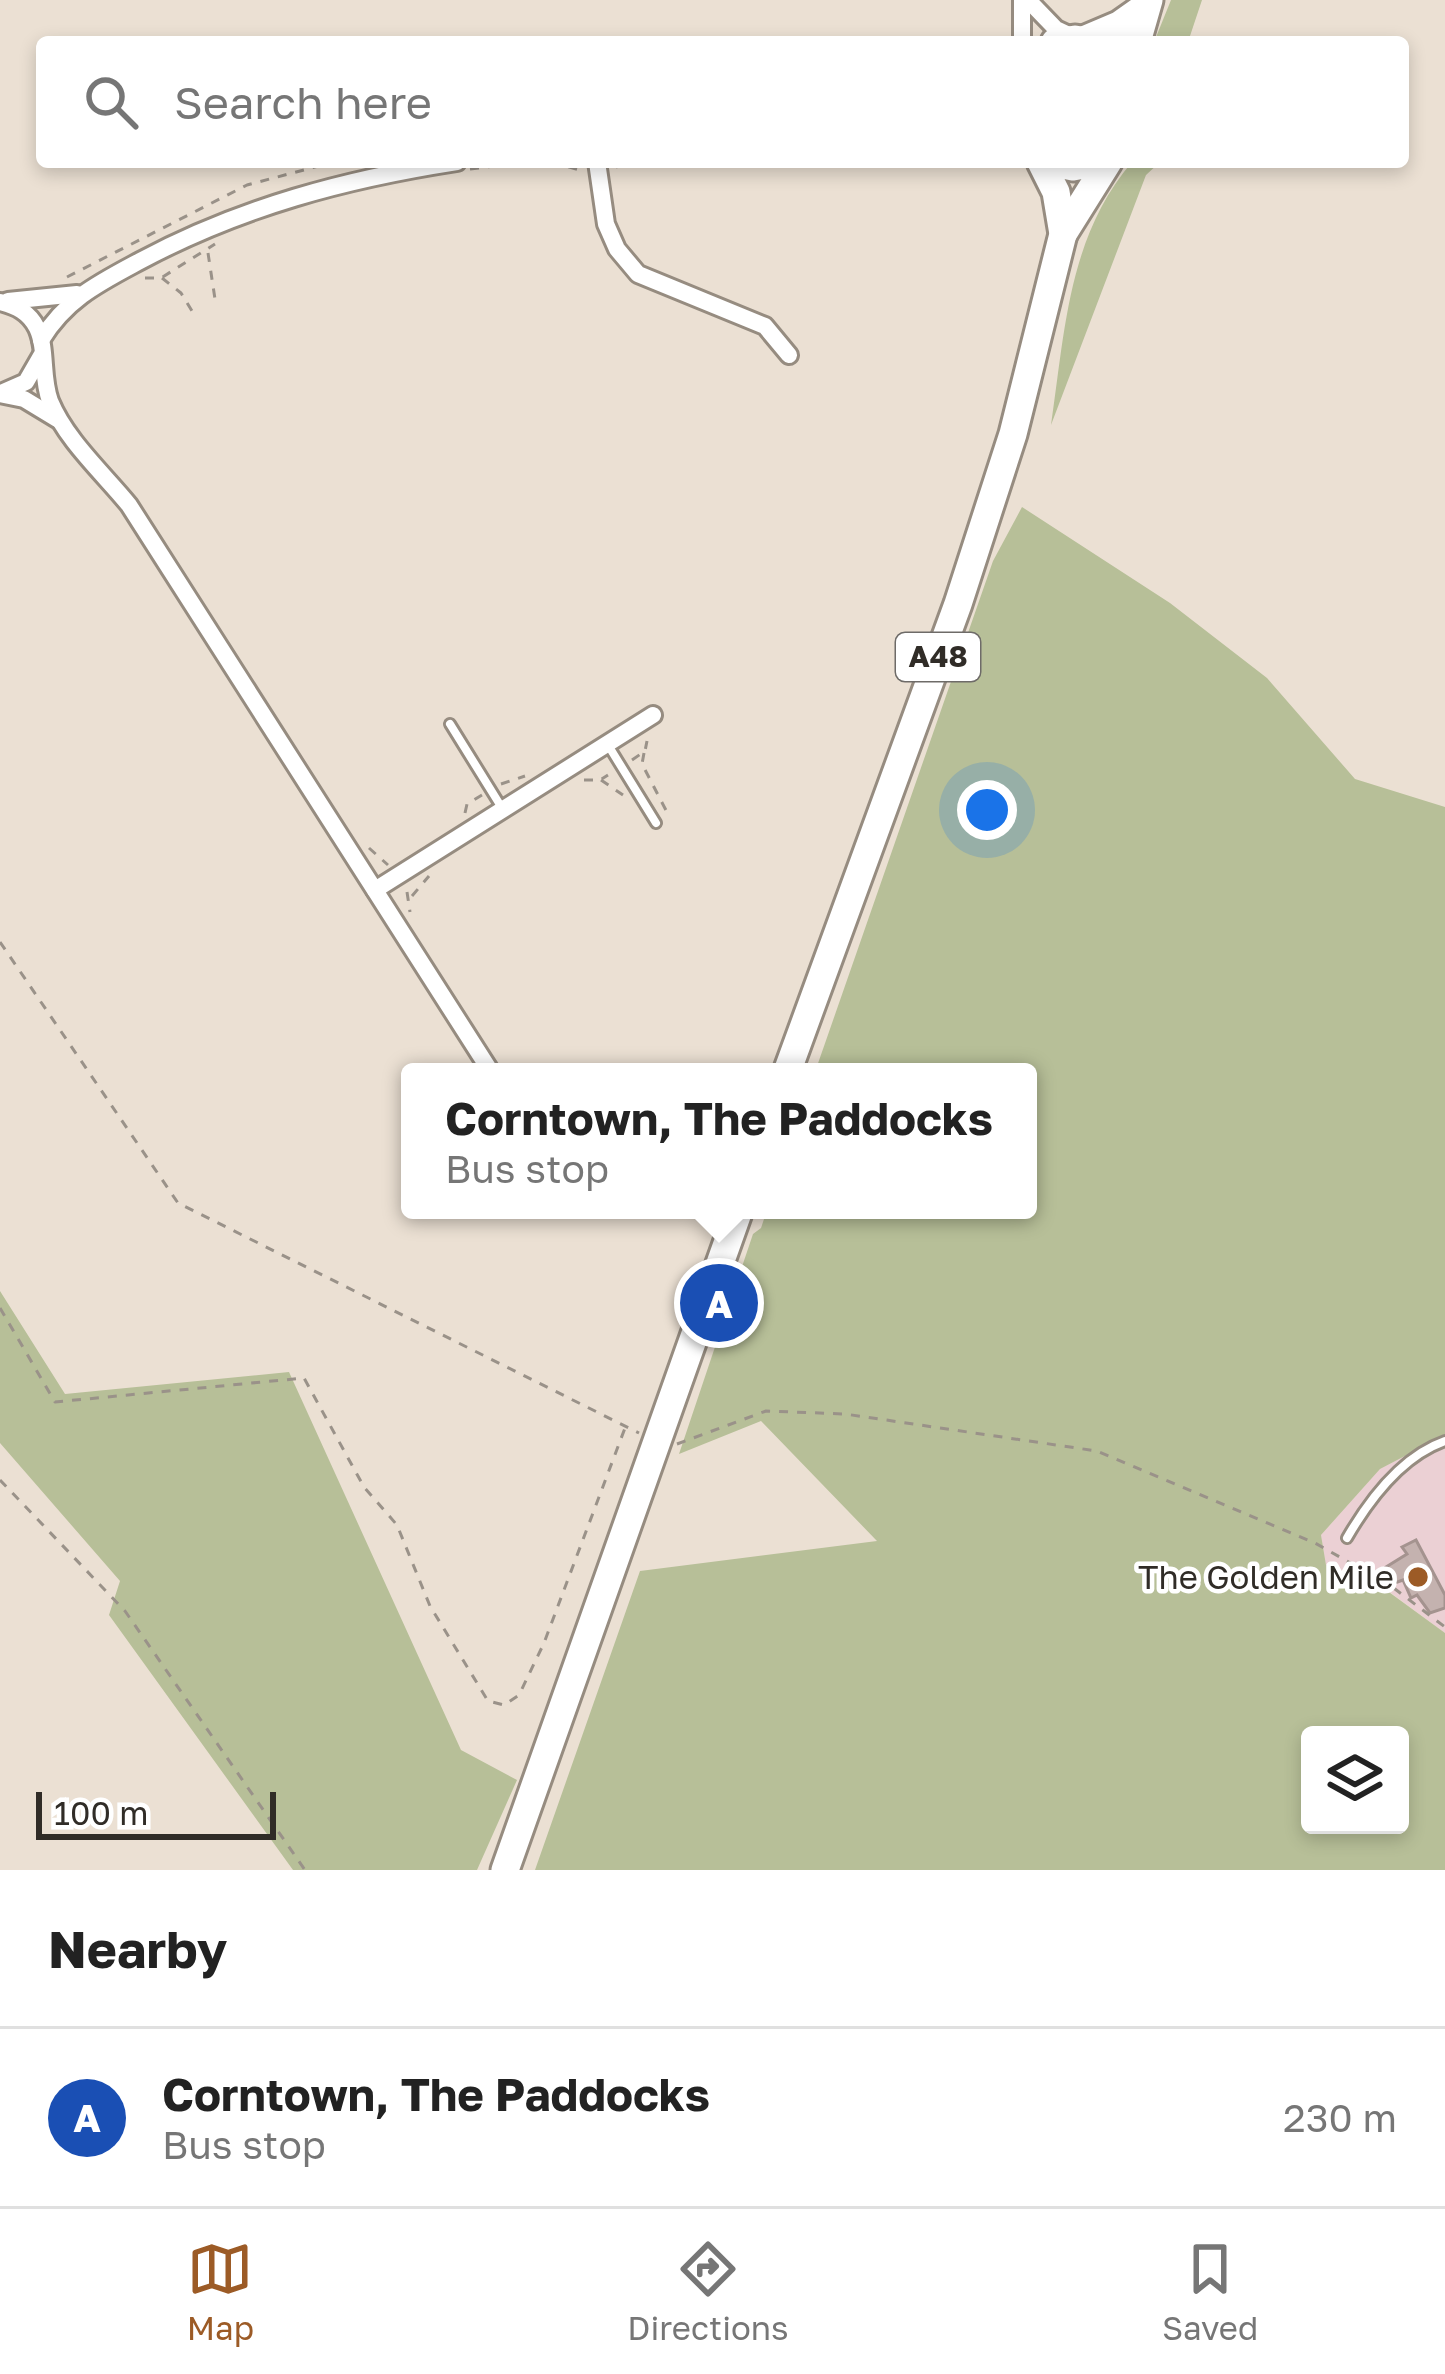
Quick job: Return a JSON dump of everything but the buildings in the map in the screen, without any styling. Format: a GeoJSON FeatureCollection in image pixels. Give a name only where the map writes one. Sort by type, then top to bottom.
{"type":"FeatureCollection","features":[{"type":"Feature","properties":{"kind":"main road"},"geometry":{"type":"LineString","coordinates":[[1089,36],[1119,26],[1147,3]]}},
{"type":"Feature","properties":{"kind":"main road"},"geometry":{"type":"LineString","coordinates":[[1139,36],[1147,3]]}},
{"type":"Feature","properties":{"kind":"main road","name":"A48"},"geometry":{"type":"LineString","coordinates":[[1044,168],[1056,192],[1063,234]]}},
{"type":"Feature","properties":{"kind":"main road","name":"A48"},"geometry":{"type":"LineString","coordinates":[[790,1063],[991,505],[1034,359],[1063,234],[1100,168]]}},
{"type":"Feature","properties":{"kind":"main road"},"geometry":{"type":"LineString","coordinates":[[505,1870],[736,1219]]}},
{"type":"Feature","properties":{"kind":"street"},"geometry":{"type":"LineString","coordinates":[[1025,0],[1069,36]]}},
{"type":"Feature","properties":{"kind":"street"},"geometry":{"type":"LineString","coordinates":[[1022,36],[1025,0]]}},
{"type":"Feature","properties":{"kind":"street"},"geometry":{"type":"LineString","coordinates":[[0,302],[78,294],[188,236],[263,205],[350,181],[448,168]]}},
{"type":"Feature","properties":{"kind":"street"},"geometry":{"type":"LineString","coordinates":[[598,168],[606,224],[617,249],[638,274],[765,326],[789,355]]}},
{"type":"Feature","properties":{"kind":"street"},"geometry":{"type":"LineString","coordinates":[[0,394],[26,382],[41,348],[78,294]]}},
{"type":"Feature","properties":{"kind":"street"},"geometry":{"type":"LineString","coordinates":[[0,302],[27,313],[41,348],[44,381],[62,423],[129,506],[485,1063]]}},
{"type":"Feature","properties":{"kind":"street"},"geometry":{"type":"LineString","coordinates":[[0,394],[24,399],[62,423]]}},
{"type":"Feature","properties":{"kind":"street"},"geometry":{"type":"LineString","coordinates":[[375,890],[653,715]]}},
{"type":"Feature","properties":{"kind":"lane"},"geometry":{"type":"LineString","coordinates":[[450,724],[503,809]]}},
{"type":"Feature","properties":{"kind":"lane"},"geometry":{"type":"LineString","coordinates":[[607,744],[656,823]]}},
{"type":"Feature","properties":{"kind":"lane"},"geometry":{"type":"LineString","coordinates":[[1347,1538],[1366,1505],[1395,1475],[1445,1441]]}},
{"type":"Feature","properties":{"kind":"path"},"geometry":{"type":"LineString","coordinates":[[57,282],[247,185],[311,168]]}},
{"type":"Feature","properties":{"kind":"path"},"geometry":{"type":"LineString","coordinates":[[141,279],[161,278],[208,251],[221,238]]}},
{"type":"Feature","properties":{"kind":"path"},"geometry":{"type":"LineString","coordinates":[[208,251],[214,299]]}},
{"type":"Feature","properties":{"kind":"path"},"geometry":{"type":"LineString","coordinates":[[161,278],[181,293],[192,311]]}},
{"type":"Feature","properties":{"kind":"path"},"geometry":{"type":"LineString","coordinates":[[648,739],[642,764],[670,818]]}},
{"type":"Feature","properties":{"kind":"path"},"geometry":{"type":"LineString","coordinates":[[600,780],[645,751]]}},
{"type":"Feature","properties":{"kind":"path"},"geometry":{"type":"LineString","coordinates":[[576,783],[589,778],[614,785],[631,803]]}},
{"type":"Feature","properties":{"kind":"path"},"geometry":{"type":"LineString","coordinates":[[358,837],[382,856],[411,898]]}},
{"type":"Feature","properties":{"kind":"path"},"geometry":{"type":"LineString","coordinates":[[410,913],[411,898],[432,872]]}},
{"type":"Feature","properties":{"kind":"path"},"geometry":{"type":"LineString","coordinates":[[0,942],[178,1203],[626,1426],[676,1444],[766,1412],[844,1414],[1097,1451],[1315,1543],[1391,1586],[1445,1627]]}},
{"type":"Feature","properties":{"kind":"path"},"geometry":{"type":"LineString","coordinates":[[0,1308],[55,1402],[304,1378],[364,1487],[397,1526],[430,1606],[462,1663],[488,1701],[504,1705],[519,1695],[544,1642],[626,1426]]}},
{"type":"Feature","properties":{"kind":"path"},"geometry":{"type":"LineString","coordinates":[[0,1480],[125,1611],[305,1870]]}},
{"type":"Feature","properties":{"kind":"shaded area"},"geometry":{"type":"Polygon","coordinates":[[[1445,1435],[1445,1633],[1383,1587],[1366,1591],[1326,1565],[1321,1535],[1380,1469],[1445,1435]]]}},
{"type":"Feature","properties":{"kind":"green space"},"geometry":{"type":"Polygon","coordinates":[[[1171,0],[1202,0],[1190,36],[1156,36],[1171,0]]]}},
{"type":"Feature","properties":{"kind":"green space"},"geometry":{"type":"Polygon","coordinates":[[[1128,168],[1154,168],[1146,175],[1051,425],[1073,286],[1094,222],[1128,168]]]}},
{"type":"Feature","properties":{"kind":"green space"},"geometry":{"type":"Polygon","coordinates":[[[1022,507],[1170,603],[1267,678],[1355,779],[1445,807],[1445,1435],[1380,1469],[1321,1535],[1326,1565],[1366,1591],[1382,1587],[1445,1633],[1445,1870],[535,1870],[640,1571],[877,1541],[761,1421],[679,1454],[753,1234],[764,1219],[1037,1219],[1037,1063],[818,1063],[993,561],[1022,507]]]}},
{"type":"Feature","properties":{"kind":"green space"},"geometry":{"type":"Polygon","coordinates":[[[0,1291],[65,1394],[289,1372],[461,1750],[517,1780],[477,1870],[293,1870],[109,1615],[120,1581],[0,1443],[0,1291]]]}},
{"type":"Feature","properties":{"kind":"place","name":"Corntown, The Paddocks"},"geometry":{"type":"Point","coordinates":[719,1303]}},
{"type":"Feature","properties":{"kind":"place","name":"The Golden Mile"},"geometry":{"type":"Point","coordinates":[1418,1577]}}]}
